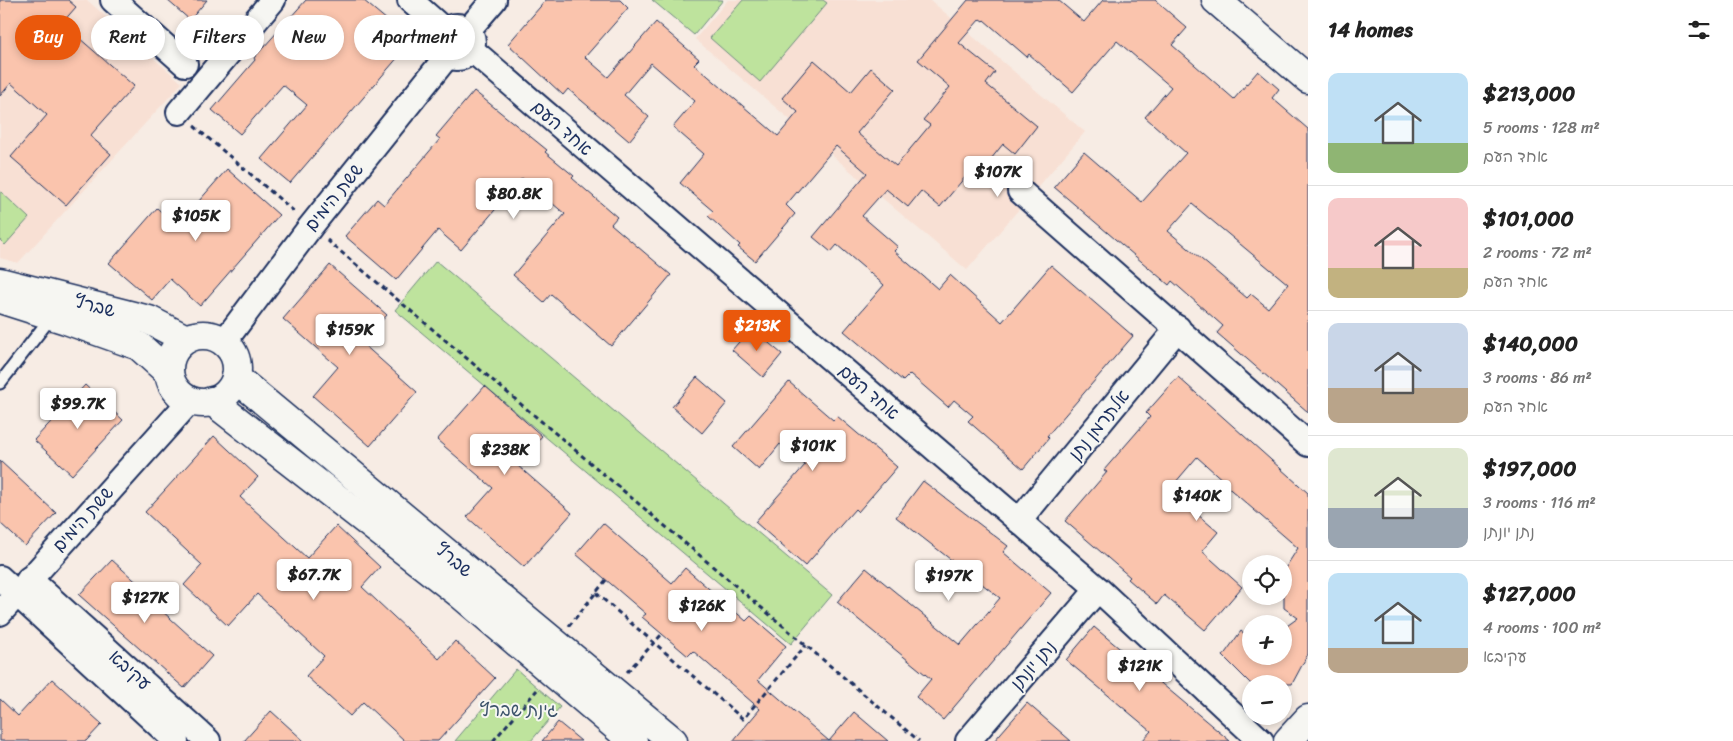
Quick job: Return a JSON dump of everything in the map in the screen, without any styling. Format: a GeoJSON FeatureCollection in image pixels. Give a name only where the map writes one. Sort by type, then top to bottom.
{"type":"FeatureCollection","features":[{"type":"Feature","properties":{"kind":"street"},"geometry":{"type":"LineString","coordinates":[[113,0],[185,64]]}},
{"type":"Feature","properties":{"kind":"street"},"geometry":{"type":"LineString","coordinates":[[179,112],[273,0]]}},
{"type":"Feature","properties":{"kind":"street"},"geometry":{"type":"LineString","coordinates":[[410,0],[428,15]]}},
{"type":"Feature","properties":{"kind":"street"},"geometry":{"type":"LineString","coordinates":[[475,32],[494,0]]}},
{"type":"Feature","properties":{"kind":"street"},"geometry":{"type":"LineString","coordinates":[[1216,0],[1308,79]]}},
{"type":"Feature","properties":{"kind":"street","name":"אחד העם"},"geometry":{"type":"LineString","coordinates":[[475,44],[1098,589],[1261,741]]}},
{"type":"Feature","properties":{"kind":"street","name":"ששת הימים"},"geometry":{"type":"LineString","coordinates":[[224,342],[311,226],[444,60]]}},
{"type":"Feature","properties":{"kind":"street"},"geometry":{"type":"LineString","coordinates":[[1020,191],[1308,444]]}},
{"type":"Feature","properties":{"kind":"street","name":"שברץ"},"geometry":{"type":"LineString","coordinates":[[0,282],[149,320],[186,339]]}},
{"type":"Feature","properties":{"kind":"street","name":"שברץ"},"geometry":{"type":"LineString","coordinates":[[0,299],[139,346],[169,373]]}},
{"type":"Feature","properties":{"kind":"street","name":"אלתרמן נתן"},"geometry":{"type":"LineString","coordinates":[[1019,521],[1178,328]]}},
{"type":"Feature","properties":{"kind":"street"},"geometry":{"type":"LineString","coordinates":[[205,335],[224,342],[232,352],[237,364],[236,378],[223,396],[201,401],[180,394],[172,385],[169,373],[172,354],[186,339],[205,335]]}},
{"type":"Feature","properties":{"kind":"street","name":"שברץ"},"geometry":{"type":"LineString","coordinates":[[236,378],[673,741]]}},
{"type":"Feature","properties":{"kind":"street","name":"ששת הימים"},"geometry":{"type":"LineString","coordinates":[[0,613],[15,584],[201,401]]}},
{"type":"Feature","properties":{"kind":"street","name":"שברץ"},"geometry":{"type":"LineString","coordinates":[[201,401],[460,594],[633,741]]}},
{"type":"Feature","properties":{"kind":"street","name":"עקיבא"},"geometry":{"type":"LineString","coordinates":[[15,584],[176,741]]}},
{"type":"Feature","properties":{"kind":"street","name":"עקיבא"},"geometry":{"type":"LineString","coordinates":[[15,584],[208,741]]}},
{"type":"Feature","properties":{"kind":"street","name":"נתן יונתן"},"geometry":{"type":"LineString","coordinates":[[968,741],[1098,589]]}},
{"type":"Feature","properties":{"kind":"street"},"geometry":{"type":"LineString","coordinates":[[1288,741],[1308,719]]}},
{"type":"Feature","properties":{"kind":"lane"},"geometry":{"type":"LineString","coordinates":[[0,383],[52,316]]}},
{"type":"Feature","properties":{"kind":"path"},"geometry":{"type":"LineString","coordinates":[[179,112],[918,741]]}},
{"type":"Feature","properties":{"kind":"path"},"geometry":{"type":"LineString","coordinates":[[554,643],[606,580]]}},
{"type":"Feature","properties":{"kind":"path"},"geometry":{"type":"LineString","coordinates":[[596,593],[743,719],[806,645]]}},
{"type":"Feature","properties":{"kind":"path"},"geometry":{"type":"LineString","coordinates":[[610,690],[662,634]]}},
{"type":"Feature","properties":{"kind":"path"},"geometry":{"type":"LineString","coordinates":[[493,741],[552,672]]}},
{"type":"Feature","properties":{"kind":"shaded area"},"geometry":{"type":"Polygon","coordinates":[[[0,0],[87,0],[104,15],[91,15],[91,60],[156,60],[182,83],[18,263],[0,258],[0,0]]]}},
{"type":"Feature","properties":{"kind":"shaded area"},"geometry":{"type":"Polygon","coordinates":[[[728,0],[930,0],[1085,132],[967,270],[695,39],[728,0]]]}},
{"type":"Feature","properties":{"kind":"green space"},"geometry":{"type":"Polygon","coordinates":[[[652,0],[723,0],[694,35],[652,0]]]}},
{"type":"Feature","properties":{"kind":"green space"},"geometry":{"type":"Polygon","coordinates":[[[743,0],[823,0],[827,3],[760,82],[710,38],[743,0]]]}},
{"type":"Feature","properties":{"kind":"green space"},"geometry":{"type":"Polygon","coordinates":[[[0,191],[29,218],[5,245],[0,240],[0,191]]]}},
{"type":"Feature","properties":{"kind":"green space"},"geometry":{"type":"Polygon","coordinates":[[[436,261],[832,595],[791,644],[395,310],[436,261]]]}},
{"type":"Feature","properties":{"kind":"green space","name":"גינת שברץ"},"geometry":{"type":"Polygon","coordinates":[[[516,669],[560,707],[531,741],[455,741],[516,669]]]}},
{"type":"Feature","properties":{"kind":"building"},"geometry":{"type":"Polygon","coordinates":[[[0,0],[68,0],[76,7],[69,15],[15,15],[15,60],[81,60],[81,40],[91,48],[91,60],[104,60],[134,86],[90,136],[111,154],[66,205],[11,157],[47,115],[11,83],[0,96],[0,0]]]}},
{"type":"Feature","properties":{"kind":"building"},"geometry":{"type":"Polygon","coordinates":[[[167,0],[207,0],[194,15],[184,15],[167,0]]]}},
{"type":"Feature","properties":{"kind":"building"},"geometry":{"type":"Polygon","coordinates":[[[306,0],[363,0],[381,15],[354,15],[354,60],[396,60],[290,183],[261,159],[307,105],[283,85],[240,134],[212,110],[255,60],[264,60],[264,47],[274,36],[274,60],[344,60],[344,15],[293,15],[306,0]]]}},
{"type":"Feature","properties":{"kind":"building"},"geometry":{"type":"Polygon","coordinates":[[[546,0],[620,0],[628,8],[585,57],[608,77],[656,22],[699,59],[694,64],[778,136],[798,112],[782,98],[814,60],[851,92],[871,68],[895,89],[857,133],[896,166],[930,125],[923,120],[950,87],[918,60],[968,0],[1058,0],[1084,22],[1103,0],[1155,0],[1187,28],[1172,45],[1234,99],[1258,71],[1279,89],[1272,98],[1308,129],[1308,412],[1217,333],[1223,326],[1172,281],[1169,285],[1054,187],[1084,152],[1142,202],[1186,153],[1145,117],[1171,87],[1117,41],[1073,92],[1029,54],[1027,57],[984,20],[980,19],[959,43],[995,72],[986,84],[1037,126],[1015,154],[1003,144],[983,169],[976,164],[940,207],[921,191],[908,207],[886,189],[862,216],[898,247],[894,251],[938,289],[950,275],[1002,322],[1051,265],[1133,336],[1047,436],[1049,438],[1023,469],[968,421],[973,416],[954,400],[948,407],[910,374],[903,381],[844,331],[884,285],[837,245],[831,252],[813,237],[867,173],[836,146],[786,205],[795,214],[755,261],[738,247],[740,245],[708,216],[713,211],[680,183],[704,154],[673,127],[695,101],[651,63],[624,95],[649,117],[629,141],[568,89],[563,95],[508,44],[546,0]],[[1192,204],[1168,231],[1247,298],[1251,294],[1268,308],[1288,284],[1192,204]]]}},
{"type":"Feature","properties":{"kind":"building"},"geometry":{"type":"Polygon","coordinates":[[[474,91],[547,150],[545,152],[574,176],[572,178],[617,217],[611,224],[671,275],[611,346],[551,294],[544,302],[513,275],[565,214],[522,178],[461,250],[438,230],[396,280],[345,236],[377,199],[384,205],[440,139],[436,136],[474,91]]]}},
{"type":"Feature","properties":{"kind":"building"},"geometry":{"type":"Polygon","coordinates":[[[227,169],[279,215],[200,306],[170,279],[152,300],[109,263],[157,208],[177,226],[227,169]]]}},
{"type":"Feature","properties":{"kind":"building"},"geometry":{"type":"Polygon","coordinates":[[[330,265],[387,315],[362,343],[417,392],[370,446],[313,396],[338,367],[283,319],[330,265]]]}},
{"type":"Feature","properties":{"kind":"building"},"geometry":{"type":"Polygon","coordinates":[[[751,328],[782,354],[763,377],[732,350],[751,328]]]}},
{"type":"Feature","properties":{"kind":"building"},"geometry":{"type":"Polygon","coordinates":[[[697,377],[727,403],[702,433],[672,407],[697,377]]]}},
{"type":"Feature","properties":{"kind":"building"},"geometry":{"type":"Polygon","coordinates":[[[1178,377],[1308,493],[1308,654],[1292,684],[1292,675],[1242,675],[1223,656],[1241,631],[1242,665],[1292,665],[1292,622],[1298,618],[1284,608],[1284,605],[1292,605],[1292,557],[1298,548],[1224,484],[1225,482],[1197,457],[1169,490],[1218,532],[1202,551],[1242,587],[1205,630],[1164,595],[1157,604],[1128,579],[1130,577],[1065,521],[1107,472],[1104,470],[1150,417],[1146,413],[1178,377]]]}},
{"type":"Feature","properties":{"kind":"building"},"geometry":{"type":"Polygon","coordinates":[[[789,382],[833,420],[837,416],[897,467],[858,512],[855,509],[805,566],[755,522],[805,465],[780,444],[759,470],[733,447],[789,382]]]}},
{"type":"Feature","properties":{"kind":"building"},"geometry":{"type":"Polygon","coordinates":[[[85,385],[123,420],[72,475],[34,440],[85,385]]]}},
{"type":"Feature","properties":{"kind":"building"},"geometry":{"type":"Polygon","coordinates":[[[485,386],[542,436],[517,465],[572,513],[524,567],[467,517],[493,488],[437,440],[485,386]]]}},
{"type":"Feature","properties":{"kind":"building"},"geometry":{"type":"Polygon","coordinates":[[[214,436],[258,477],[240,497],[307,558],[336,526],[380,567],[362,587],[439,659],[455,641],[495,678],[438,741],[405,741],[363,702],[350,716],[306,676],[324,656],[257,594],[228,626],[184,585],[202,565],[145,512],[214,436]]]}},
{"type":"Feature","properties":{"kind":"building"},"geometry":{"type":"Polygon","coordinates":[[[0,461],[56,513],[25,546],[0,523],[0,461]]]}},
{"type":"Feature","properties":{"kind":"building"},"geometry":{"type":"Polygon","coordinates":[[[923,481],[1008,546],[1003,552],[1051,593],[943,720],[916,697],[931,679],[837,602],[866,568],[960,645],[1000,598],[896,517],[923,481]]]}},
{"type":"Feature","properties":{"kind":"building"},"geometry":{"type":"Polygon","coordinates":[[[603,523],[672,583],[685,568],[746,621],[751,616],[786,646],[758,680],[829,741],[733,741],[760,709],[693,651],[688,656],[642,617],[646,614],[576,554],[603,523]]]}},
{"type":"Feature","properties":{"kind":"building"},"geometry":{"type":"Polygon","coordinates":[[[112,560],[153,597],[150,600],[212,656],[184,688],[79,595],[112,560]]]}},
{"type":"Feature","properties":{"kind":"building"},"geometry":{"type":"Polygon","coordinates":[[[1094,627],[1230,741],[1142,741],[1151,731],[1066,660],[1094,627]]]}},
{"type":"Feature","properties":{"kind":"building"},"geometry":{"type":"Polygon","coordinates":[[[52,679],[102,724],[86,741],[0,741],[0,699],[18,716],[52,679]]]}},
{"type":"Feature","properties":{"kind":"building"},"geometry":{"type":"Polygon","coordinates":[[[1027,703],[1071,741],[994,741],[1027,703]]]}},
{"type":"Feature","properties":{"kind":"building"},"geometry":{"type":"Polygon","coordinates":[[[271,711],[304,741],[244,741],[271,711]]]}},
{"type":"Feature","properties":{"kind":"building"},"geometry":{"type":"Polygon","coordinates":[[[854,712],[888,741],[829,741],[854,712]]]}},
{"type":"Feature","properties":{"kind":"building"},"geometry":{"type":"Polygon","coordinates":[[[558,722],[581,741],[542,741],[558,722]]]}}]}
